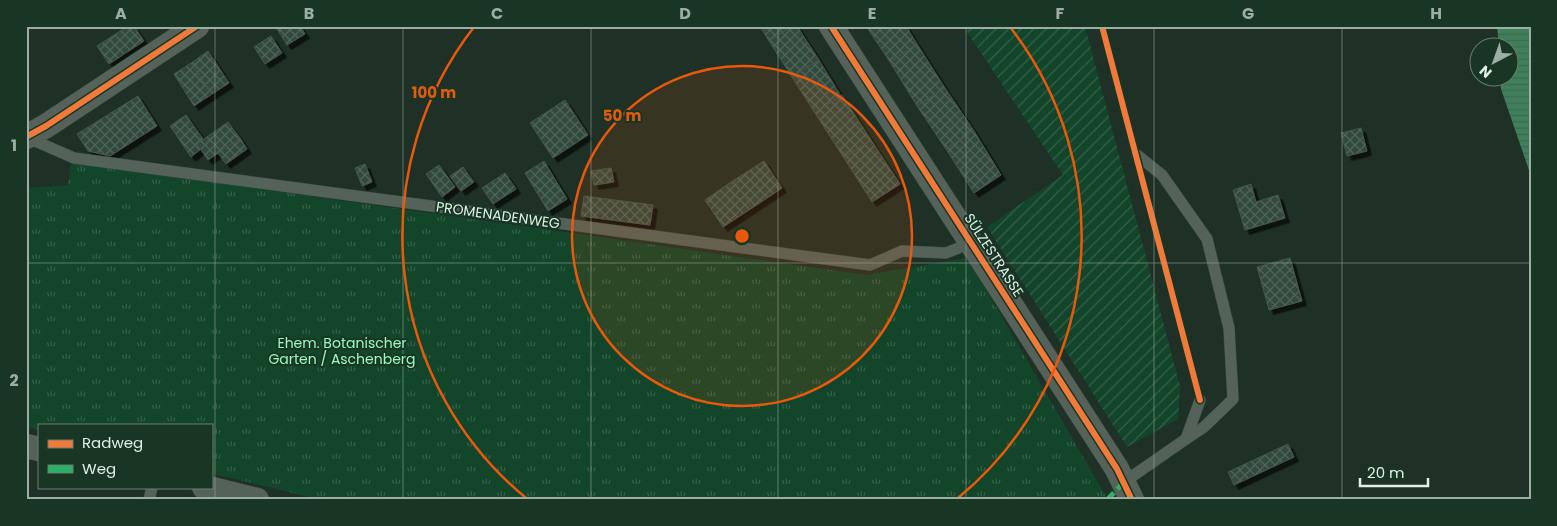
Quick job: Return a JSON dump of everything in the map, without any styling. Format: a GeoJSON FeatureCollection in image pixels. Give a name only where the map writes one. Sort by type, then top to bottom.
{"type":"FeatureCollection","features":[{"type":"Feature","properties":{"kind":"street"},"geometry":{"type":"LineString","coordinates":[[26,137],[197,26]]}},
{"type":"Feature","properties":{"kind":"street","name":"SÜLZESTRASSE"},"geometry":{"type":"LineString","coordinates":[[832,26],[1117,470],[1128,491]]}},
{"type":"Feature","properties":{"kind":"street"},"geometry":{"type":"LineString","coordinates":[[205,488],[257,500]]}},
{"type":"Feature","properties":{"kind":"lane","name":"PROMENADENWEG"},"geometry":{"type":"LineString","coordinates":[[26,137],[74,158],[870,265],[902,251],[946,253],[971,243]]}},
{"type":"Feature","properties":{"kind":"lane"},"geometry":{"type":"LineString","coordinates":[[1128,491],[1186,439],[1204,427],[1233,399],[1229,328],[1207,239],[1162,175],[1137,155]]}},
{"type":"Feature","properties":{"kind":"lane"},"geometry":{"type":"LineString","coordinates":[[1186,439],[1200,400]]}},
{"type":"Feature","properties":{"kind":"lane"},"geometry":{"type":"LineString","coordinates":[[198,500],[205,488]]}},
{"type":"Feature","properties":{"kind":"green space"},"geometry":{"type":"Polygon","coordinates":[[[963,26],[1085,26],[1180,386],[1178,419],[1127,447],[987,227],[1063,175],[963,26]]]}},
{"type":"Feature","properties":{"kind":"green space","name":"Ehem. Botanischer Garten / Aschenberg"},"geometry":{"type":"Polygon","coordinates":[[[71,162],[866,275],[968,258],[1108,500],[321,500],[212,473],[212,424],[38,424],[38,430],[26,427],[26,188],[68,185],[71,162]]]}},
{"type":"Feature","properties":{"kind":"shaded area"},"geometry":{"type":"Polygon","coordinates":[[[1497,26],[1531,26],[1531,176],[1501,88],[1520,88],[1520,38],[1498,38],[1497,26]]]}},
{"type":"Feature","properties":{"kind":"building"},"geometry":{"type":"Polygon","coordinates":[[[128,26],[134,26],[144,41],[109,64],[97,46],[128,26]]]}},
{"type":"Feature","properties":{"kind":"building"},"geometry":{"type":"Polygon","coordinates":[[[275,26],[300,26],[305,34],[287,45],[275,26]]]}},
{"type":"Feature","properties":{"kind":"building"},"geometry":{"type":"Polygon","coordinates":[[[760,26],[792,26],[769,41],[760,26]]]}},
{"type":"Feature","properties":{"kind":"building"},"geometry":{"type":"Polygon","coordinates":[[[792,26],[797,26],[819,60],[792,77],[769,41],[792,26]]]}},
{"type":"Feature","properties":{"kind":"building"},"geometry":{"type":"Polygon","coordinates":[[[866,26],[906,26],[917,44],[890,62],[866,26]]]}},
{"type":"Feature","properties":{"kind":"building"},"geometry":{"type":"Polygon","coordinates":[[[271,36],[282,53],[265,64],[254,47],[271,36]]]}},
{"type":"Feature","properties":{"kind":"building"},"geometry":{"type":"Polygon","coordinates":[[[917,44],[945,88],[917,106],[890,62],[917,44]]]}},
{"type":"Feature","properties":{"kind":"building"},"geometry":{"type":"Polygon","coordinates":[[[208,51],[229,83],[212,94],[191,63],[208,51]]]}},
{"type":"Feature","properties":{"kind":"building"},"geometry":{"type":"Polygon","coordinates":[[[819,60],[841,96],[815,113],[792,77],[819,60]]]}},
{"type":"Feature","properties":{"kind":"building"},"geometry":{"type":"Polygon","coordinates":[[[191,63],[212,94],[194,106],[174,74],[191,63]]]}},
{"type":"Feature","properties":{"kind":"building"},"geometry":{"type":"Polygon","coordinates":[[[945,88],[974,131],[946,149],[917,106],[945,88]]]}},
{"type":"Feature","properties":{"kind":"building"},"geometry":{"type":"Polygon","coordinates":[[[842,95],[871,140],[844,158],[815,113],[842,95]]]}},
{"type":"Feature","properties":{"kind":"building"},"geometry":{"type":"Polygon","coordinates":[[[138,96],[157,126],[110,156],[88,151],[77,134],[138,96]]]}},
{"type":"Feature","properties":{"kind":"building"},"geometry":{"type":"Polygon","coordinates":[[[565,100],[588,135],[553,158],[530,123],[565,100]]]}},
{"type":"Feature","properties":{"kind":"building"},"geometry":{"type":"Polygon","coordinates":[[[186,115],[203,139],[197,144],[201,149],[191,157],[170,126],[186,115]]]}},
{"type":"Feature","properties":{"kind":"building"},"geometry":{"type":"Polygon","coordinates":[[[228,122],[240,138],[208,160],[197,144],[228,122]]]}},
{"type":"Feature","properties":{"kind":"building"},"geometry":{"type":"Polygon","coordinates":[[[1361,128],[1367,151],[1347,156],[1341,133],[1361,128]]]}},
{"type":"Feature","properties":{"kind":"building"},"geometry":{"type":"Polygon","coordinates":[[[974,131],[1001,175],[974,193],[946,149],[974,131]]]}},
{"type":"Feature","properties":{"kind":"building"},"geometry":{"type":"Polygon","coordinates":[[[240,138],[247,149],[226,164],[218,153],[240,138]]]}},
{"type":"Feature","properties":{"kind":"building"},"geometry":{"type":"Polygon","coordinates":[[[871,140],[900,184],[872,202],[844,158],[871,140]]]}},
{"type":"Feature","properties":{"kind":"building"},"geometry":{"type":"Polygon","coordinates":[[[544,161],[567,199],[548,211],[525,173],[544,161]]]}},
{"type":"Feature","properties":{"kind":"building"},"geometry":{"type":"Polygon","coordinates":[[[764,161],[782,188],[752,208],[734,180],[764,161]]]}},
{"type":"Feature","properties":{"kind":"building"},"geometry":{"type":"Polygon","coordinates":[[[365,164],[372,182],[362,186],[355,168],[365,164]]]}},
{"type":"Feature","properties":{"kind":"building"},"geometry":{"type":"Polygon","coordinates":[[[439,165],[455,187],[442,197],[426,174],[439,165]]]}},
{"type":"Feature","properties":{"kind":"building"},"geometry":{"type":"Polygon","coordinates":[[[463,167],[474,182],[461,191],[450,176],[463,167]]]}},
{"type":"Feature","properties":{"kind":"building"},"geometry":{"type":"Polygon","coordinates":[[[611,168],[614,182],[594,185],[591,171],[611,168]]]}},
{"type":"Feature","properties":{"kind":"building"},"geometry":{"type":"Polygon","coordinates":[[[505,173],[516,189],[493,204],[482,188],[505,173]]]}},
{"type":"Feature","properties":{"kind":"building"},"geometry":{"type":"Polygon","coordinates":[[[734,180],[752,208],[723,227],[705,200],[734,180]]]}},
{"type":"Feature","properties":{"kind":"building"},"geometry":{"type":"Polygon","coordinates":[[[1251,184],[1256,202],[1278,195],[1285,218],[1245,230],[1233,190],[1251,184]]]}},
{"type":"Feature","properties":{"kind":"building"},"geometry":{"type":"Polygon","coordinates":[[[584,196],[653,205],[650,225],[581,216],[584,196]]]}},
{"type":"Feature","properties":{"kind":"building"},"geometry":{"type":"Polygon","coordinates":[[[1290,258],[1302,301],[1269,310],[1257,267],[1290,258]]]}},
{"type":"Feature","properties":{"kind":"building"},"geometry":{"type":"Polygon","coordinates":[[[1288,444],[1294,457],[1264,471],[1258,458],[1288,444]]]}},
{"type":"Feature","properties":{"kind":"building"},"geometry":{"type":"Polygon","coordinates":[[[1258,458],[1264,471],[1234,485],[1228,472],[1258,458]]]}},
{"type":"Feature","properties":{"kind":"marked path"},"geometry":{"type":"LineString","coordinates":[[1107,500],[1124,482]]}},
{"type":"Feature","properties":{"kind":"cycle path"},"geometry":{"type":"LineString","coordinates":[[26,137],[46,126],[197,26]]}},
{"type":"Feature","properties":{"kind":"cycle path"},"geometry":{"type":"LineString","coordinates":[[831,26],[1117,469],[1132,500]]}},
{"type":"Feature","properties":{"kind":"cycle path"},"geometry":{"type":"LineString","coordinates":[[1102,26],[1200,400]]}}]}
